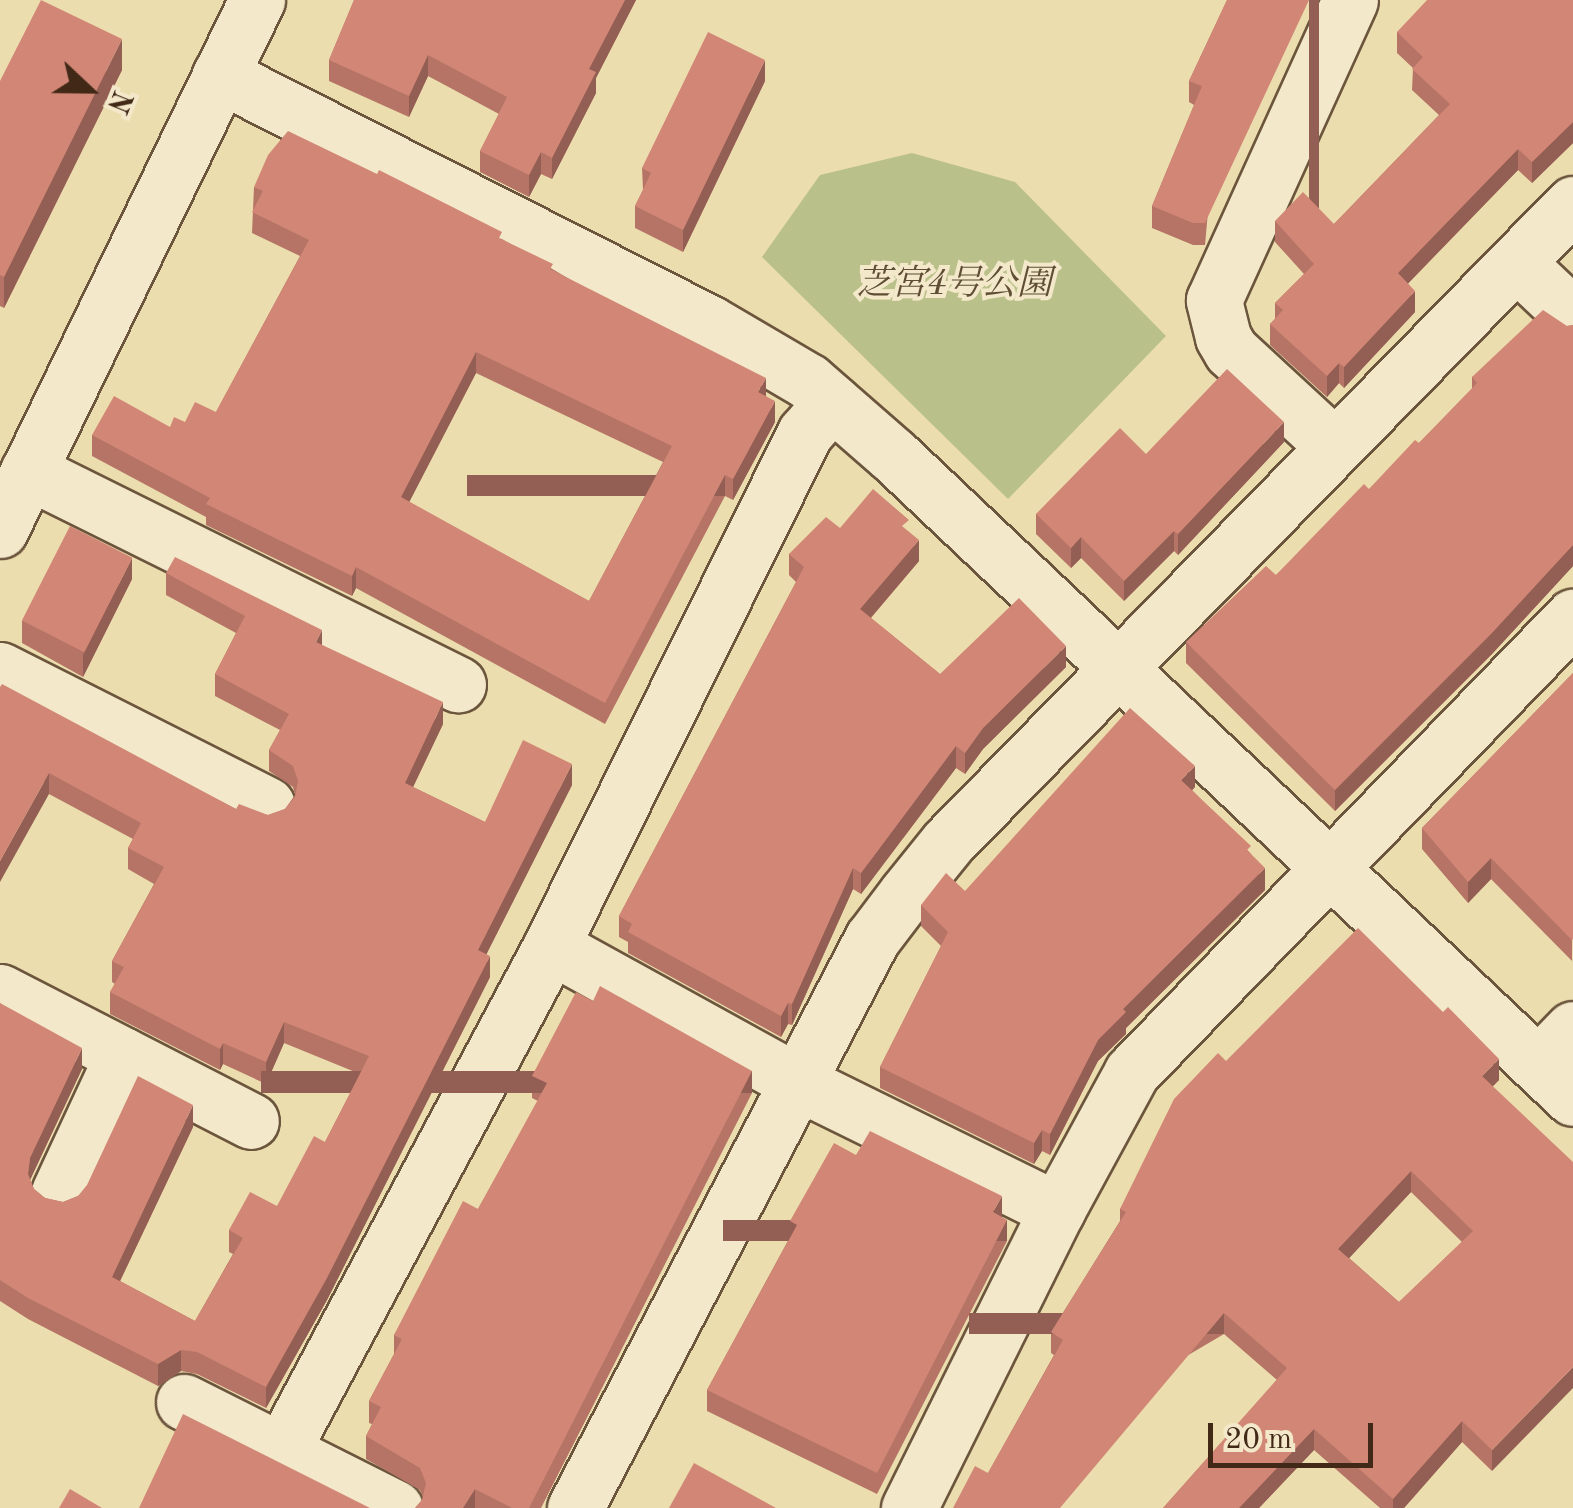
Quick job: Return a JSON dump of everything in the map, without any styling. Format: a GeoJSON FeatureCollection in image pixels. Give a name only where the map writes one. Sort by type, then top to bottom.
{"type":"FeatureCollection","features":[{"type":"Feature","properties":{"kind":"street"},"geometry":{"type":"LineString","coordinates":[[0,530],[256,0]]}},
{"type":"Feature","properties":{"kind":"street"},"geometry":{"type":"LineString","coordinates":[[1334,446],[1231,351],[1223,337],[1214,300],[1350,0]]}},
{"type":"Feature","properties":{"kind":"street"},"geometry":{"type":"LineString","coordinates":[[220,75],[708,323],[808,381],[1329,869],[1562,1063]]}},
{"type":"Feature","properties":{"kind":"street"},"geometry":{"type":"LineString","coordinates":[[575,1508],[872,938],[948,842],[1573,204]]}},
{"type":"Feature","properties":{"kind":"street"},"geometry":{"type":"LineString","coordinates":[[1517,263],[1573,316]]}},
{"type":"Feature","properties":{"kind":"street"},"geometry":{"type":"LineString","coordinates":[[282,1450],[552,946],[804,434],[832,402]]}},
{"type":"Feature","properties":{"kind":"street"},"geometry":{"type":"LineString","coordinates":[[28,471],[458,684]]}},
{"type":"Feature","properties":{"kind":"street"},"geometry":{"type":"LineString","coordinates":[[909,1508],[1058,1210],[1132,1072],[1573,617]]}},
{"type":"Feature","properties":{"kind":"street"},"geometry":{"type":"LineString","coordinates":[[0,670],[267,806]]}},
{"type":"Feature","properties":{"kind":"street"},"geometry":{"type":"LineString","coordinates":[[552,946],[797,1082],[1058,1210]]}},
{"type":"Feature","properties":{"kind":"street"},"geometry":{"type":"LineString","coordinates":[[0,992],[252,1121]]}},
{"type":"Feature","properties":{"kind":"street"},"geometry":{"type":"LineString","coordinates":[[59,1192],[123,1055]]}},
{"type":"Feature","properties":{"kind":"street"},"geometry":{"type":"LineString","coordinates":[[184,1402],[395,1508]]}},
{"type":"Feature","properties":{"kind":"green space","name":"芝宮4号公園"},"geometry":{"type":"Polygon","coordinates":[[[912,153],[1015,182],[1166,336],[1008,499],[762,257],[820,175],[912,153]]]}},
{"type":"Feature","properties":{"kind":"building"},"geometry":{"type":"Polygon","coordinates":[[[41,0],[122,39],[4,277],[0,275],[0,81],[41,0]]]}},
{"type":"Feature","properties":{"kind":"building"},"geometry":{"type":"Polygon","coordinates":[[[354,0],[625,0],[589,69],[596,72],[552,158],[541,152],[529,175],[480,151],[507,97],[428,55],[409,96],[329,60],[354,0]]]}},
{"type":"Feature","properties":{"kind":"building"},"geometry":{"type":"Polygon","coordinates":[[[1227,0],[1309,0],[1205,223],[1193,223],[1152,206],[1202,86],[1189,81],[1227,0]]]}},
{"type":"Feature","properties":{"kind":"building"},"geometry":{"type":"Polygon","coordinates":[[[1427,0],[1573,0],[1573,122],[1532,162],[1518,149],[1398,273],[1415,291],[1344,367],[1339,363],[1327,376],[1270,324],[1283,310],[1275,303],[1314,264],[1275,221],[1303,192],[1334,224],[1450,104],[1412,69],[1423,57],[1397,32],[1427,0]]]}},
{"type":"Feature","properties":{"kind":"building"},"geometry":{"type":"Polygon","coordinates":[[[708,32],[765,60],[683,230],[635,206],[651,173],[642,168],[708,32]]]}},
{"type":"Feature","properties":{"kind":"building"},"geometry":{"type":"Polygon","coordinates":[[[288,131],[377,174],[379,170],[502,232],[499,238],[553,264],[550,269],[766,378],[758,392],[775,401],[733,479],[725,475],[605,703],[356,567],[352,576],[206,504],[210,498],[92,435],[114,396],[170,427],[174,417],[185,422],[195,402],[216,412],[309,240],[252,212],[263,191],[254,187],[268,155],[288,131]],[[476,352],[401,497],[589,601],[672,446],[476,352]]]}},
{"type":"Feature","properties":{"kind":"building"},"geometry":{"type":"Polygon","coordinates":[[[1543,310],[1567,326],[1573,325],[1573,545],[1492,633],[1335,790],[1186,642],[1266,566],[1276,575],[1364,484],[1369,489],[1415,440],[1419,443],[1477,383],[1472,377],[1543,310]]]}},
{"type":"Feature","properties":{"kind":"building"},"geometry":{"type":"Polygon","coordinates":[[[1227,369],[1284,422],[1178,534],[1174,531],[1124,581],[1081,537],[1071,548],[1036,514],[1120,428],[1146,454],[1227,369]]]}},
{"type":"Feature","properties":{"kind":"building"},"geometry":{"type":"Polygon","coordinates":[[[873,489],[909,520],[902,526],[919,540],[860,609],[940,674],[1019,598],[1066,646],[983,728],[965,753],[956,746],[861,873],[853,868],[792,1004],[788,1003],[781,1016],[628,932],[632,924],[619,916],[804,567],[789,554],[826,517],[840,528],[873,489]]]}},
{"type":"Feature","properties":{"kind":"building"},"geometry":{"type":"Polygon","coordinates":[[[70,526],[132,558],[84,652],[22,620],[70,526]]]}},
{"type":"Feature","properties":{"kind":"building"},"geometry":{"type":"Polygon","coordinates":[[[175,557],[322,630],[316,642],[443,702],[405,783],[485,822],[523,740],[572,764],[478,950],[490,956],[327,1278],[266,1387],[197,1352],[181,1350],[158,1364],[0,1280],[0,1003],[82,1048],[30,1158],[28,1174],[34,1189],[45,1198],[63,1202],[78,1196],[87,1185],[138,1076],[193,1105],[112,1277],[195,1321],[243,1238],[229,1230],[250,1192],[277,1206],[314,1136],[325,1142],[369,1056],[284,1022],[266,1062],[223,1043],[220,1049],[110,992],[124,967],[112,961],[164,867],[128,848],[141,823],[49,773],[0,861],[2,684],[236,809],[239,804],[268,815],[285,809],[295,797],[298,781],[293,766],[269,750],[289,714],[215,674],[245,616],[166,573],[175,557]]]}},
{"type":"Feature","properties":{"kind":"building"},"geometry":{"type":"Polygon","coordinates":[[[1573,673],[1572,940],[1491,858],[1468,882],[1422,828],[1573,673]]]}},
{"type":"Feature","properties":{"kind":"building"},"geometry":{"type":"Polygon","coordinates":[[[1130,708],[1195,766],[1181,780],[1251,846],[1247,850],[1265,868],[1123,1009],[1126,1012],[1098,1040],[1050,1134],[1042,1130],[1034,1143],[880,1067],[948,932],[921,905],[946,873],[965,891],[1130,708]]]}},
{"type":"Feature","properties":{"kind":"building"},"geometry":{"type":"Polygon","coordinates":[[[1358,928],[1443,1012],[1448,1007],[1499,1059],[1482,1076],[1573,1162],[1573,1367],[1492,1450],[1462,1421],[1393,1499],[1314,1429],[1239,1508],[1163,1508],[1287,1368],[1224,1313],[1060,1508],[953,1508],[975,1466],[988,1473],[1063,1340],[1051,1332],[1126,1212],[1120,1209],[1174,1099],[1218,1053],[1226,1061],[1358,928]],[[1411,1171],[1338,1249],[1399,1302],[1473,1231],[1411,1171]]]}},
{"type":"Feature","properties":{"kind":"building"},"geometry":{"type":"Polygon","coordinates":[[[600,986],[752,1071],[529,1508],[512,1508],[475,1489],[463,1508],[415,1508],[422,1500],[426,1483],[420,1468],[366,1436],[381,1407],[369,1401],[402,1339],[394,1335],[463,1201],[478,1209],[547,1083],[532,1076],[576,992],[593,1001],[600,986]]]}},
{"type":"Feature","properties":{"kind":"building"},"geometry":{"type":"Polygon","coordinates":[[[870,1131],[1002,1196],[993,1212],[1007,1220],[877,1473],[707,1390],[797,1225],[790,1221],[834,1143],[856,1155],[870,1131]]]}},
{"type":"Feature","properties":{"kind":"building"},"geometry":{"type":"Polygon","coordinates":[[[183,1414],[370,1508],[139,1508],[183,1414]]]}},
{"type":"Feature","properties":{"kind":"building"},"geometry":{"type":"Polygon","coordinates":[[[694,1463],[776,1508],[669,1508],[694,1463]]]}},
{"type":"Feature","properties":{"kind":"building"},"geometry":{"type":"Polygon","coordinates":[[[70,1489],[102,1508],[59,1508],[70,1489]]]}}]}
